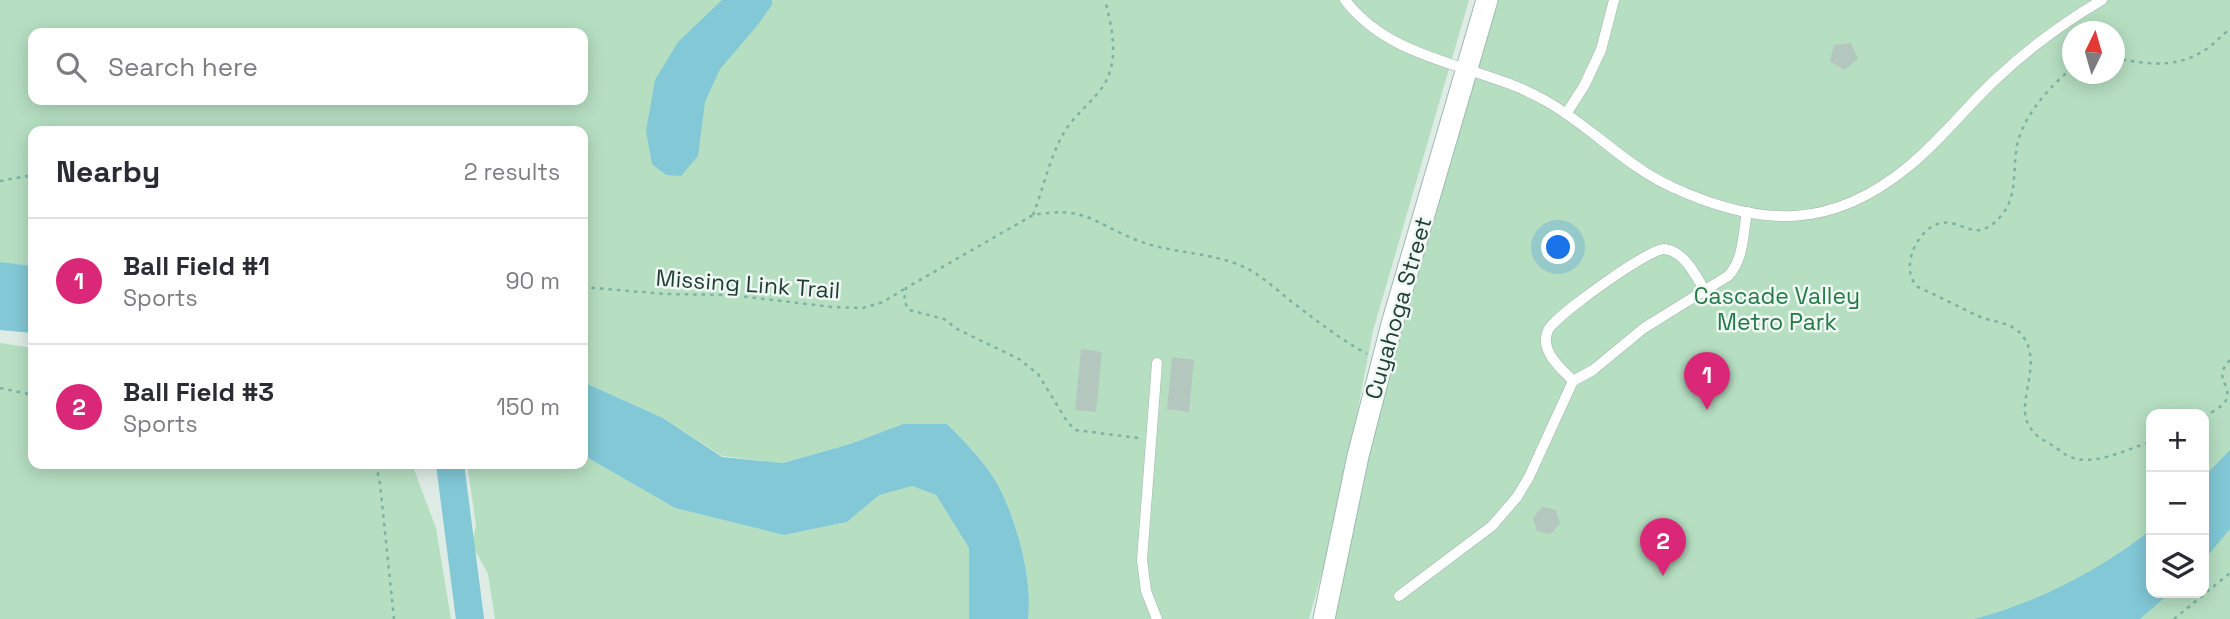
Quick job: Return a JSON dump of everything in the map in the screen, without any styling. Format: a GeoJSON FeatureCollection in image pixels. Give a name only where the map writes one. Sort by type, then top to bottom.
{"type":"FeatureCollection","features":[{"type":"Feature","properties":{"kind":"street","name":"Cuyahoga Street"},"geometry":{"type":"LineString","coordinates":[[1324,619],[1358,456],[1382,363],[1487,0]]}},
{"type":"Feature","properties":{"kind":"lane"},"geometry":{"type":"LineString","coordinates":[[1345,0],[1362,20],[1386,38],[1415,52],[1528,91],[1566,114],[1614,152],[1671,187],[1700,199],[1746,212],[1796,217],[1836,210],[1871,194],[1910,166],[1994,81],[2032,47],[2102,0]]}},
{"type":"Feature","properties":{"kind":"lane"},"geometry":{"type":"LineString","coordinates":[[1566,114],[1584,86],[1601,50],[1614,0]]}},
{"type":"Feature","properties":{"kind":"lane"},"geometry":{"type":"LineString","coordinates":[[1399,596],[1492,526],[1517,497],[1530,477],[1573,381],[1592,370],[1644,328],[1728,276],[1735,268],[1740,254],[1746,212]]}},
{"type":"Feature","properties":{"kind":"lane"},"geometry":{"type":"LineString","coordinates":[[1573,381],[1546,346],[1552,324],[1576,303],[1656,250],[1665,249],[1683,260],[1705,291]]}},
{"type":"Feature","properties":{"kind":"lane"},"geometry":{"type":"LineString","coordinates":[[1157,363],[1142,560],[1146,591],[1157,619]]}},
{"type":"Feature","properties":{"kind":"path"},"geometry":{"type":"LineString","coordinates":[[1105,0],[1112,25],[1114,53],[1110,72],[1101,90],[1067,127],[1033,215],[1052,212],[1090,216],[1136,240],[1216,257],[1247,268],[1337,337],[1382,363]]}},
{"type":"Feature","properties":{"kind":"path"},"geometry":{"type":"LineString","coordinates":[[2125,60],[2150,65],[2170,64],[2205,50],[2230,29]]}},
{"type":"Feature","properties":{"kind":"path"},"geometry":{"type":"LineString","coordinates":[[2062,79],[2033,109],[2020,136],[2013,191],[2007,208],[1999,219],[1977,231],[1940,223],[1929,228],[1910,259],[1909,272],[1911,280],[1918,287],[1979,317],[2006,324],[2025,338],[2031,369],[2025,415],[2030,429],[2040,439],[2067,456],[2085,461],[2146,443]]}},
{"type":"Feature","properties":{"kind":"path"},"geometry":{"type":"LineString","coordinates":[[0,181],[28,176]]}},
{"type":"Feature","properties":{"kind":"path","name":"Missing Link Trail"},"geometry":{"type":"LineString","coordinates":[[588,287],[665,294],[730,295],[863,308],[883,302],[1033,215]]}},
{"type":"Feature","properties":{"kind":"path"},"geometry":{"type":"LineString","coordinates":[[906,288],[904,301],[909,310],[944,319],[957,329],[1019,359],[1038,374],[1068,423],[1076,430],[1150,440]]}},
{"type":"Feature","properties":{"kind":"path"},"geometry":{"type":"LineString","coordinates":[[2209,414],[2227,398],[2228,391],[2222,375],[2223,367],[2230,360]]}},
{"type":"Feature","properties":{"kind":"path"},"geometry":{"type":"LineString","coordinates":[[0,388],[28,395]]}},
{"type":"Feature","properties":{"kind":"path"},"geometry":{"type":"LineString","coordinates":[[377,469],[394,619]]}},
{"type":"Feature","properties":{"kind":"path"},"geometry":{"type":"LineString","coordinates":[[2174,619],[2230,573]]}},
{"type":"Feature","properties":{"kind":"green space"},"geometry":{"type":"Polygon","coordinates":[[[0,0],[1469,0],[1373,331],[1336,522],[1309,619],[1028,619],[1026,569],[1006,501],[988,470],[947,424],[903,424],[850,444],[782,463],[722,456],[663,418],[588,384],[588,126],[28,126],[28,265],[0,262],[0,0]]]}},
{"type":"Feature","properties":{"kind":"green space","name":"Cascade Valley Metro Park"},"geometry":{"type":"Polygon","coordinates":[[[1496,0],[2230,0],[2230,619],[1324,619],[1346,516],[1496,0]]]}},
{"type":"Feature","properties":{"kind":"green space"},"geometry":{"type":"Polygon","coordinates":[[[0,343],[28,347],[28,469],[414,469],[436,528],[451,619],[0,619],[0,343]]]}},
{"type":"Feature","properties":{"kind":"green space"},"geometry":{"type":"Polygon","coordinates":[[[588,458],[675,508],[784,535],[847,522],[879,494],[912,486],[936,495],[969,548],[969,619],[495,619],[488,574],[472,545],[476,525],[468,469],[588,469],[588,458]]]}},
{"type":"Feature","properties":{"kind":"water"},"geometry":{"type":"Polygon","coordinates":[[[722,0],[772,0],[772,5],[720,69],[705,102],[698,156],[681,176],[666,175],[652,164],[646,131],[655,80],[678,42],[722,0]]]}},
{"type":"Feature","properties":{"kind":"water"},"geometry":{"type":"Polygon","coordinates":[[[0,262],[28,265],[28,333],[0,330],[0,262]]]}},
{"type":"Feature","properties":{"kind":"water"},"geometry":{"type":"Polygon","coordinates":[[[588,384],[663,418],[722,457],[783,463],[850,444],[903,424],[947,424],[988,470],[1006,501],[1026,569],[1028,619],[969,619],[969,548],[936,495],[912,486],[879,495],[847,522],[784,535],[675,508],[588,458],[588,384]]]}},
{"type":"Feature","properties":{"kind":"water"},"geometry":{"type":"Polygon","coordinates":[[[2230,450],[2230,529],[2209,554],[2209,472],[2230,450]]]}},
{"type":"Feature","properties":{"kind":"water"},"geometry":{"type":"Polygon","coordinates":[[[2146,534],[2146,598],[2164,598],[2140,619],[1974,619],[2045,594],[2089,572],[2146,534]]]}},
{"type":"Feature","properties":{"kind":"building"},"geometry":{"type":"Polygon","coordinates":[[[1851,43],[1858,59],[1844,70],[1830,61],[1834,45],[1851,43]]]}},
{"type":"Feature","properties":{"kind":"building"},"geometry":{"type":"Polygon","coordinates":[[[1081,349],[1102,352],[1096,412],[1075,410],[1081,349]]]}},
{"type":"Feature","properties":{"kind":"building"},"geometry":{"type":"Polygon","coordinates":[[[1172,357],[1194,360],[1189,412],[1167,409],[1172,357]]]}},
{"type":"Feature","properties":{"kind":"building"},"geometry":{"type":"Polygon","coordinates":[[[1542,507],[1556,510],[1560,523],[1551,534],[1537,531],[1533,518],[1542,507]]]}},
{"type":"Feature","properties":{"kind":"waterway"},"geometry":{"type":"LineString","coordinates":[[451,469],[470,619]]}},
{"type":"Feature","properties":{"kind":"place","name":"Ball Field #1"},"geometry":{"type":"Point","coordinates":[1707,410]}},
{"type":"Feature","properties":{"kind":"place","name":"Ball Field #3"},"geometry":{"type":"Point","coordinates":[1663,576]}}]}
